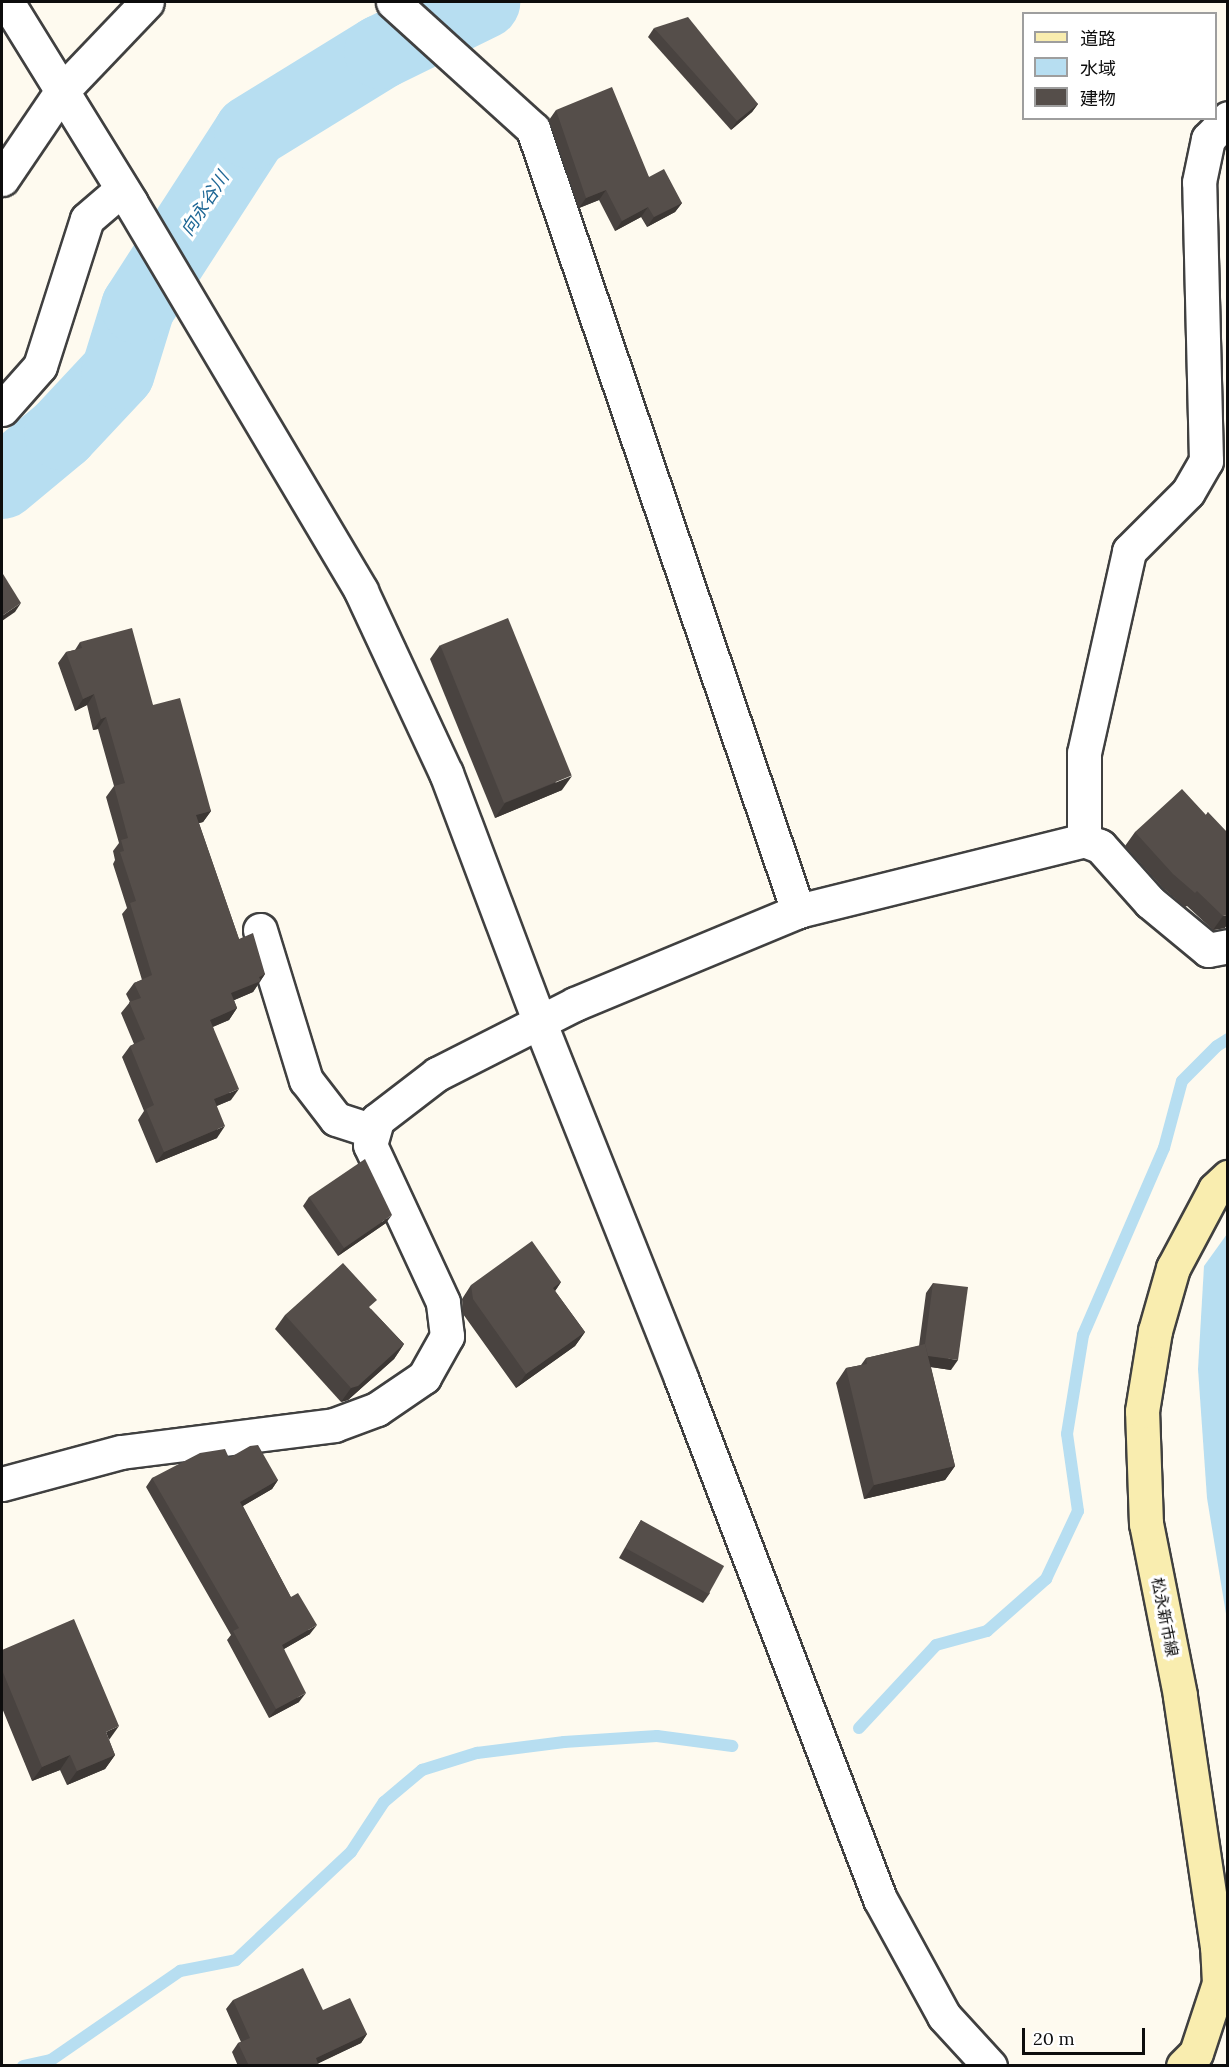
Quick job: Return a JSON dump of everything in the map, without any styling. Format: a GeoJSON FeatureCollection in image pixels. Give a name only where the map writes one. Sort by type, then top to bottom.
{"type":"FeatureCollection","features":[{"type":"Feature","properties":{"kind":"main road","name":"松永新市線"},"geometry":{"type":"LineString","coordinates":[[1183,2066],[1196,2053],[1219,1983],[1180,1695],[1146,1524],[1142,1411],[1155,1331],[1173,1268],[1215,1189],[1227,1177]]}},
{"type":"Feature","properties":{"kind":"street"},"geometry":{"type":"LineString","coordinates":[[7,2],[126,196],[361,591],[446,773],[539,1021],[681,1378],[880,1899],[944,2016],[990,2066]]}},
{"type":"Feature","properties":{"kind":"street"},"geometry":{"type":"LineString","coordinates":[[2,179],[61,92],[147,2]]}},
{"type":"Feature","properties":{"kind":"street"},"geometry":{"type":"LineString","coordinates":[[393,2],[532,129],[798,911]]}},
{"type":"Feature","properties":{"kind":"street"},"geometry":{"type":"LineString","coordinates":[[1083,840],[1084,753],[1129,551],[1188,492],[1206,461],[1199,182],[1208,139],[1227,118]]}},
{"type":"Feature","properties":{"kind":"street"},"geometry":{"type":"LineString","coordinates":[[2,409],[40,366],[87,219],[126,196]]}},
{"type":"Feature","properties":{"kind":"street"},"geometry":{"type":"LineString","coordinates":[[2,1484],[121,1452],[334,1425],[376,1408],[424,1377],[447,1336],[443,1302],[370,1145],[373,1131],[377,1120],[437,1074],[539,1021],[798,911],[1083,840],[1100,846],[1150,902],[1208,950],[1227,945]]}},
{"type":"Feature","properties":{"kind":"street"},"geometry":{"type":"LineString","coordinates":[[260,930],[306,1080],[336,1119],[373,1131]]}},
{"type":"Feature","properties":{"kind":"water"},"geometry":{"type":"Polygon","coordinates":[[[1227,1234],[1227,1620],[1207,1498],[1198,1369],[1204,1266],[1227,1234]]]}},
{"type":"Feature","properties":{"kind":"building"},"geometry":{"type":"Polygon","coordinates":[[[688,17],[758,104],[737,121],[654,28],[688,17]]]}},
{"type":"Feature","properties":{"kind":"building"},"geometry":{"type":"Polygon","coordinates":[[[612,87],[649,177],[664,169],[682,203],[654,217],[648,207],[622,221],[606,190],[586,198],[556,110],[612,87]]]}},
{"type":"Feature","properties":{"kind":"building"},"geometry":{"type":"Polygon","coordinates":[[[2,575],[21,603],[2,616],[2,575]]]}},
{"type":"Feature","properties":{"kind":"building"},"geometry":{"type":"Polygon","coordinates":[[[508,618],[572,776],[504,803],[440,645],[508,618]]]}},
{"type":"Feature","properties":{"kind":"building"},"geometry":{"type":"Polygon","coordinates":[[[132,628],[153,705],[180,698],[211,811],[196,815],[239,939],[253,933],[265,974],[259,977],[261,981],[231,993],[237,1008],[210,1020],[239,1089],[214,1099],[225,1126],[164,1152],[146,1109],[154,1105],[130,1046],[145,1039],[129,1002],[141,998],[134,983],[152,975],[130,903],[136,901],[120,852],[124,851],[121,840],[128,838],[114,786],[125,783],[106,717],[101,719],[94,694],[83,699],[66,652],[82,648],[80,642],[132,628]]]}},
{"type":"Feature","properties":{"kind":"building"},"geometry":{"type":"Polygon","coordinates":[[[1182,789],[1206,815],[1208,812],[1227,832],[1227,915],[1223,916],[1197,891],[1195,893],[1173,874],[1135,832],[1182,789]]]}},
{"type":"Feature","properties":{"kind":"building"},"geometry":{"type":"Polygon","coordinates":[[[365,1159],[392,1215],[344,1248],[309,1197],[365,1159]]]}},
{"type":"Feature","properties":{"kind":"building"},"geometry":{"type":"Polygon","coordinates":[[[532,1241],[561,1282],[553,1288],[585,1332],[526,1374],[473,1299],[471,1285],[532,1241]]]}},
{"type":"Feature","properties":{"kind":"building"},"geometry":{"type":"Polygon","coordinates":[[[343,1263],[377,1300],[369,1307],[404,1344],[358,1386],[351,1388],[285,1315],[343,1263]]]}},
{"type":"Feature","properties":{"kind":"building"},"geometry":{"type":"Polygon","coordinates":[[[933,1283],[968,1287],[958,1360],[928,1356],[925,1344],[933,1283]]]}},
{"type":"Feature","properties":{"kind":"building"},"geometry":{"type":"Polygon","coordinates":[[[925,1344],[955,1466],[874,1485],[846,1368],[867,1364],[866,1358],[925,1344]]]}},
{"type":"Feature","properties":{"kind":"building"},"geometry":{"type":"Polygon","coordinates":[[[258,1445],[278,1480],[240,1502],[291,1597],[298,1593],[317,1625],[282,1645],[306,1693],[276,1709],[233,1631],[239,1628],[152,1478],[200,1453],[225,1449],[229,1458],[250,1446],[258,1445]]]}},
{"type":"Feature","properties":{"kind":"building"},"geometry":{"type":"Polygon","coordinates":[[[641,1520],[724,1566],[709,1594],[625,1548],[641,1520]]]}},
{"type":"Feature","properties":{"kind":"building"},"geometry":{"type":"Polygon","coordinates":[[[74,1619],[119,1726],[106,1732],[115,1755],[77,1771],[70,1755],[42,1767],[2,1670],[2,1650],[74,1619]]]}},
{"type":"Feature","properties":{"kind":"building"},"geometry":{"type":"Polygon","coordinates":[[[303,1968],[323,2010],[350,1998],[367,2034],[316,2058],[319,2066],[249,2066],[238,2043],[250,2038],[233,2000],[303,1968]]]}},
{"type":"Feature","properties":{"kind":"waterway","name":"向永谷川"},"geometry":{"type":"LineString","coordinates":[[2,482],[61,433],[118,372],[138,307],[251,132],[381,52],[483,2]]}},
{"type":"Feature","properties":{"kind":"waterway"},"geometry":{"type":"LineString","coordinates":[[859,1728],[936,1645],[987,1631],[1046,1579],[1078,1511],[1067,1434],[1083,1335],[1164,1148],[1182,1081],[1217,1046],[1228,1039]]}},
{"type":"Feature","properties":{"kind":"waterway"},"geometry":{"type":"LineString","coordinates":[[23,2066],[51,2060],[180,1971],[236,1960],[351,1852],[384,1802],[422,1770],[477,1753],[564,1742],[657,1736],[732,1746]]}}]}
